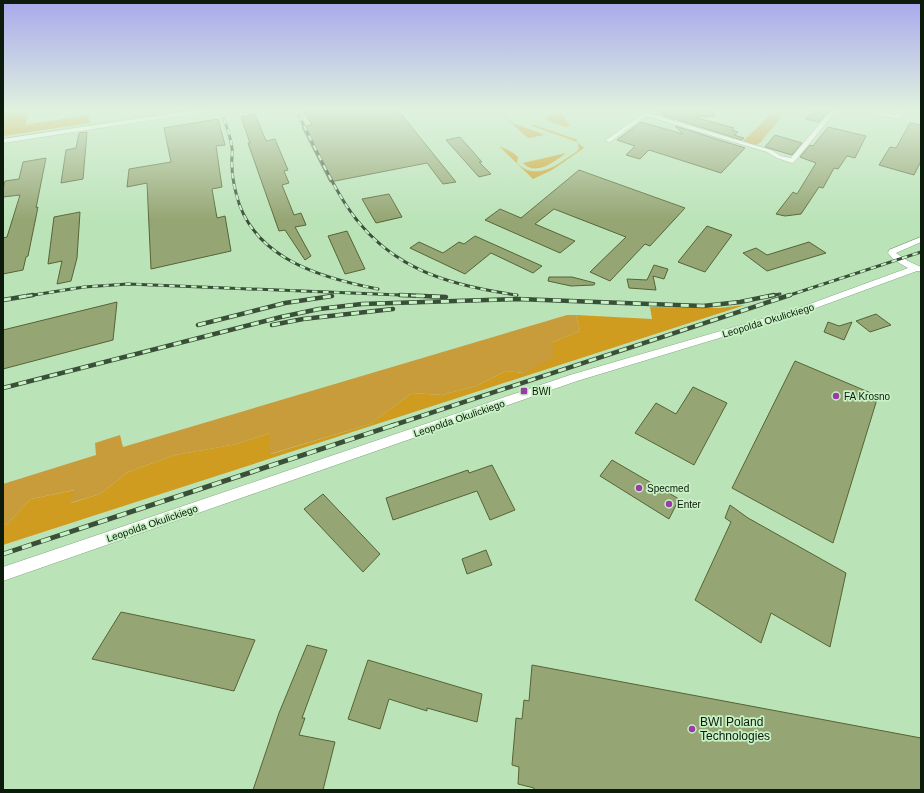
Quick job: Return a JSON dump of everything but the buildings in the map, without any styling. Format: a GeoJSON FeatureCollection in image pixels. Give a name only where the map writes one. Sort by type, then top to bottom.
{"type":"FeatureCollection","features":[{"type":"Feature","properties":{"kind":"street"},"geometry":{"type":"LineString","coordinates":[[752,146],[769,151],[779,157],[792,161],[804,146]]}},
{"type":"Feature","properties":{"kind":"street"},"geometry":{"type":"LineString","coordinates":[[919,268],[899,260],[892,253],[893,250],[921,239]]}},
{"type":"Feature","properties":{"kind":"street","name":"Leopolda Okulickiego"},"geometry":{"type":"LineString","coordinates":[[3,574],[574,378],[799,311],[919,268]]}},
{"type":"Feature","properties":{"kind":"shaded area"},"geometry":{"type":"Polygon","coordinates":[[[499,146],[512,152],[518,157],[517,163],[529,171],[542,171],[549,169],[579,149],[579,146],[584,148],[552,170],[533,179],[499,146]]]}},
{"type":"Feature","properties":{"kind":"shaded area"},"geometry":{"type":"Polygon","coordinates":[[[566,153],[551,163],[539,168],[528,167],[523,163],[566,153]]]}},
{"type":"Feature","properties":{"kind":"shaded area"},"geometry":{"type":"Polygon","coordinates":[[[745,305],[3,545],[3,525],[8,523],[31,499],[75,490],[71,503],[100,494],[128,472],[175,455],[237,444],[270,433],[271,454],[370,424],[412,393],[442,395],[476,386],[506,371],[524,373],[553,342],[580,331],[576,315],[652,319],[650,307],[719,308],[745,305]]]}},
{"type":"Feature","properties":{"kind":"shaded area"},"geometry":{"type":"Polygon","coordinates":[[[567,315],[576,315],[580,331],[553,342],[554,358],[524,373],[506,371],[476,386],[442,395],[412,393],[370,424],[270,454],[270,433],[237,444],[175,455],[128,472],[100,494],[70,503],[74,490],[31,499],[8,523],[3,525],[3,484],[96,455],[95,443],[120,435],[123,447],[567,315]]]}},
{"type":"Feature","properties":{"kind":"railway"},"geometry":{"type":"LineString","coordinates":[[231,146],[232,173],[236,193],[244,215],[256,234],[272,249],[291,261],[312,271],[378,289]]}},
{"type":"Feature","properties":{"kind":"railway"},"geometry":{"type":"LineString","coordinates":[[314,146],[339,194],[362,227],[399,259],[420,270],[443,279],[466,286],[517,295]]}},
{"type":"Feature","properties":{"kind":"railway"},"geometry":{"type":"LineString","coordinates":[[787,296],[921,252]]}},
{"type":"Feature","properties":{"kind":"railway"},"geometry":{"type":"LineString","coordinates":[[27,296],[84,287],[128,284],[425,296]]}},
{"type":"Feature","properties":{"kind":"railway"},"geometry":{"type":"LineString","coordinates":[[770,296],[780,294]]}},
{"type":"Feature","properties":{"kind":"railway"},"geometry":{"type":"LineString","coordinates":[[27,296],[33,295]]}},
{"type":"Feature","properties":{"kind":"railway"},"geometry":{"type":"LineString","coordinates":[[400,295],[446,297]]}},
{"type":"Feature","properties":{"kind":"railway"},"geometry":{"type":"LineString","coordinates":[[391,426],[790,295]]}},
{"type":"Feature","properties":{"kind":"railway"},"geometry":{"type":"LineString","coordinates":[[3,300],[27,296]]}},
{"type":"Feature","properties":{"kind":"railway"},"geometry":{"type":"LineString","coordinates":[[198,325],[285,303],[332,296]]}},
{"type":"Feature","properties":{"kind":"railway"},"geometry":{"type":"LineString","coordinates":[[3,388],[281,317],[319,309],[362,304],[518,299],[703,306],[740,302],[770,296]]}},
{"type":"Feature","properties":{"kind":"railway"},"geometry":{"type":"LineString","coordinates":[[272,325],[303,319],[393,309]]}},
{"type":"Feature","properties":{"kind":"railway"},"geometry":{"type":"LineString","coordinates":[[3,554],[394,425]]}},
{"type":"Feature","properties":{"kind":"place","name":"BWI"},"geometry":{"type":"Point","coordinates":[524,391]}},
{"type":"Feature","properties":{"kind":"place","name":"FA Krosno"},"geometry":{"type":"Point","coordinates":[836,396]}},
{"type":"Feature","properties":{"kind":"place","name":"Specmed"},"geometry":{"type":"Point","coordinates":[639,488]}},
{"type":"Feature","properties":{"kind":"place","name":"Enter"},"geometry":{"type":"Point","coordinates":[669,504]}},
{"type":"Feature","properties":{"kind":"place","name":"BWI Poland Technologies"},"geometry":{"type":"Point","coordinates":[692,729]}}]}
